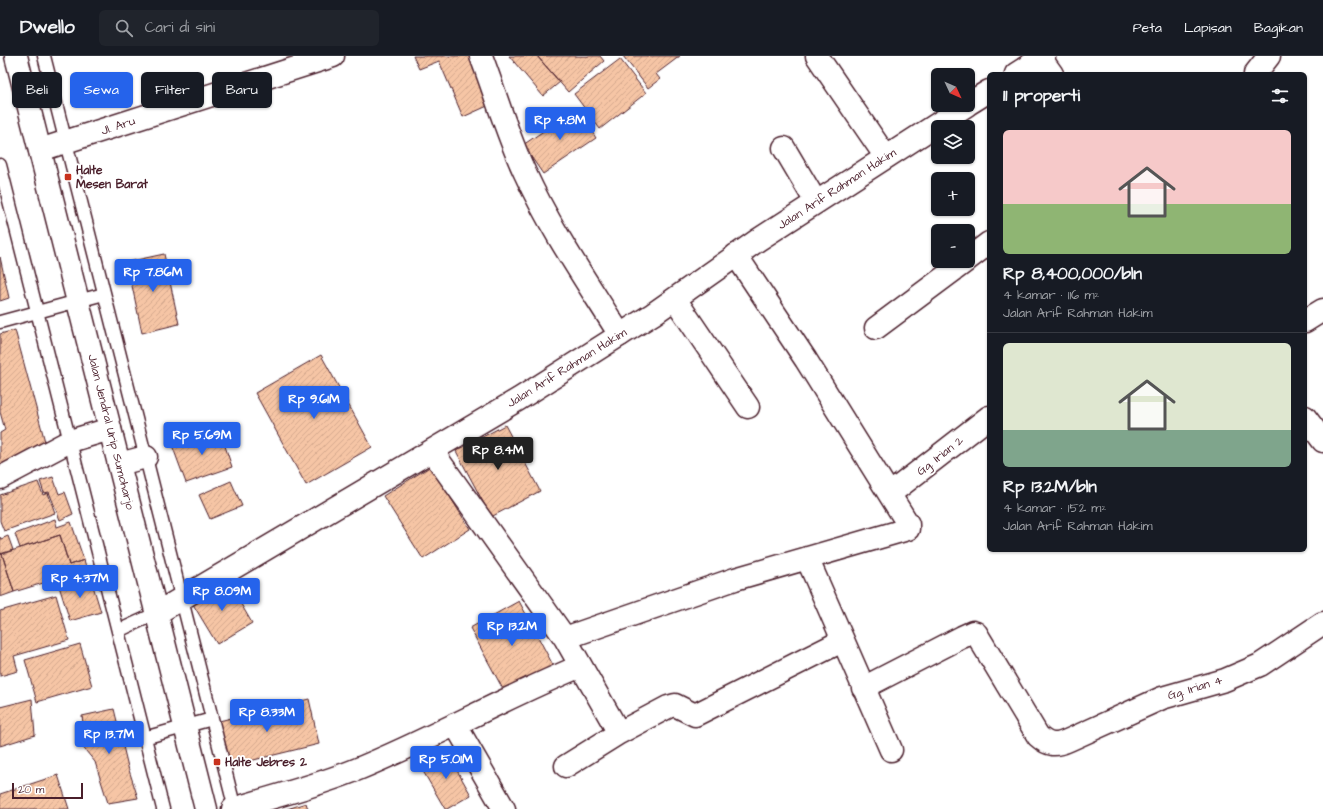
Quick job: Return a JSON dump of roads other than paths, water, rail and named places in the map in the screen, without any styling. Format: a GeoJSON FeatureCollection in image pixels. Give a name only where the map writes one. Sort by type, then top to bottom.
{"type":"FeatureCollection","features":[{"type":"Feature","properties":{"kind":"street","name":"Jalan Jendral Urip Sumoharjo"},"geometry":{"type":"LineString","coordinates":[[16,56],[206,809]]}},
{"type":"Feature","properties":{"kind":"street","name":"Jl. Aru"},"geometry":{"type":"LineString","coordinates":[[40,150],[66,143],[331,56]]}},
{"type":"Feature","properties":{"kind":"street"},"geometry":{"type":"LineString","coordinates":[[481,56],[516,152],[531,186],[551,224],[620,335]]}},
{"type":"Feature","properties":{"kind":"street"},"geometry":{"type":"LineString","coordinates":[[817,56],[886,157]]}},
{"type":"Feature","properties":{"kind":"street"},"geometry":{"type":"LineString","coordinates":[[1257,72],[1269,56]]}},
{"type":"Feature","properties":{"kind":"street"},"geometry":{"type":"LineString","coordinates":[[1020,72],[1044,61]]}},
{"type":"Feature","properties":{"kind":"street","name":"Jalan Arif Rahman Hakim"},"geometry":{"type":"LineString","coordinates":[[975,100],[987,92]]}},
{"type":"Feature","properties":{"kind":"street","name":"Jalan Arif Rahman Hakim"},"geometry":{"type":"LineString","coordinates":[[157,613],[519,399],[675,299],[736,255],[816,202],[957,112]]}},
{"type":"Feature","properties":{"kind":"street"},"geometry":{"type":"LineString","coordinates":[[784,148],[816,202]]}},
{"type":"Feature","properties":{"kind":"street"},"geometry":{"type":"LineString","coordinates":[[975,254],[987,245]]}},
{"type":"Feature","properties":{"kind":"street"},"geometry":{"type":"LineString","coordinates":[[565,638],[735,579],[906,531],[908,527],[908,524],[891,493],[806,360],[736,255]]}},
{"type":"Feature","properties":{"kind":"street"},"geometry":{"type":"LineString","coordinates":[[876,328],[956,268]]}},
{"type":"Feature","properties":{"kind":"street"},"geometry":{"type":"LineString","coordinates":[[675,299],[748,406]]}},
{"type":"Feature","properties":{"kind":"street"},"geometry":{"type":"LineString","coordinates":[[1307,320],[1323,310]]}},
{"type":"Feature","properties":{"kind":"street","name":"Gg. Irian 2"},"geometry":{"type":"LineString","coordinates":[[891,493],[987,419]]}},
{"type":"Feature","properties":{"kind":"street"},"geometry":{"type":"LineString","coordinates":[[1307,420],[1323,441]]}},
{"type":"Feature","properties":{"kind":"street"},"geometry":{"type":"LineString","coordinates":[[0,478],[70,441],[110,429]]}},
{"type":"Feature","properties":{"kind":"street"},"geometry":{"type":"LineString","coordinates":[[432,450],[565,638],[619,733]]}},
{"type":"Feature","properties":{"kind":"street"},"geometry":{"type":"LineString","coordinates":[[119,464],[146,457]]}},
{"type":"Feature","properties":{"kind":"street"},"geometry":{"type":"LineString","coordinates":[[807,558],[842,641],[891,750]]}},
{"type":"Feature","properties":{"kind":"street","name":"Gg. Irian 4"},"geometry":{"type":"LineString","coordinates":[[863,688],[973,632],[976,633],[1038,736],[1045,743],[1054,745],[1062,744],[1162,698],[1225,680],[1260,665],[1323,623]]}},
{"type":"Feature","properties":{"kind":"street"},"geometry":{"type":"LineString","coordinates":[[566,766],[619,733],[672,706],[695,714],[842,641]]}},
{"type":"Feature","properties":{"kind":"street"},"geometry":{"type":"LineString","coordinates":[[234,809],[302,789],[358,769],[455,724],[519,692],[581,666]]}},
{"type":"Feature","properties":{"kind":"street"},"geometry":{"type":"LineString","coordinates":[[455,724],[504,809]]}},
{"type":"Feature","properties":{"kind":"lane"},"geometry":{"type":"LineString","coordinates":[[44,56],[234,809]]}},
{"type":"Feature","properties":{"kind":"lane"},"geometry":{"type":"LineString","coordinates":[[0,165],[162,809]]}},
{"type":"Feature","properties":{"kind":"lane"},"geometry":{"type":"LineString","coordinates":[[0,322],[104,294]]}},
{"type":"Feature","properties":{"kind":"lane"},"geometry":{"type":"LineString","coordinates":[[118,631],[157,613]]}},
{"type":"Feature","properties":{"kind":"lane"},"geometry":{"type":"LineString","coordinates":[[144,738],[212,719]]}},
{"type":"Feature","properties":{"kind":"place","name":"Halte Mesen Barat"},"geometry":{"type":"Point","coordinates":[68,177]}},
{"type":"Feature","properties":{"kind":"place","name":"Halte Jebres 2"},"geometry":{"type":"Point","coordinates":[217,762]}}]}
